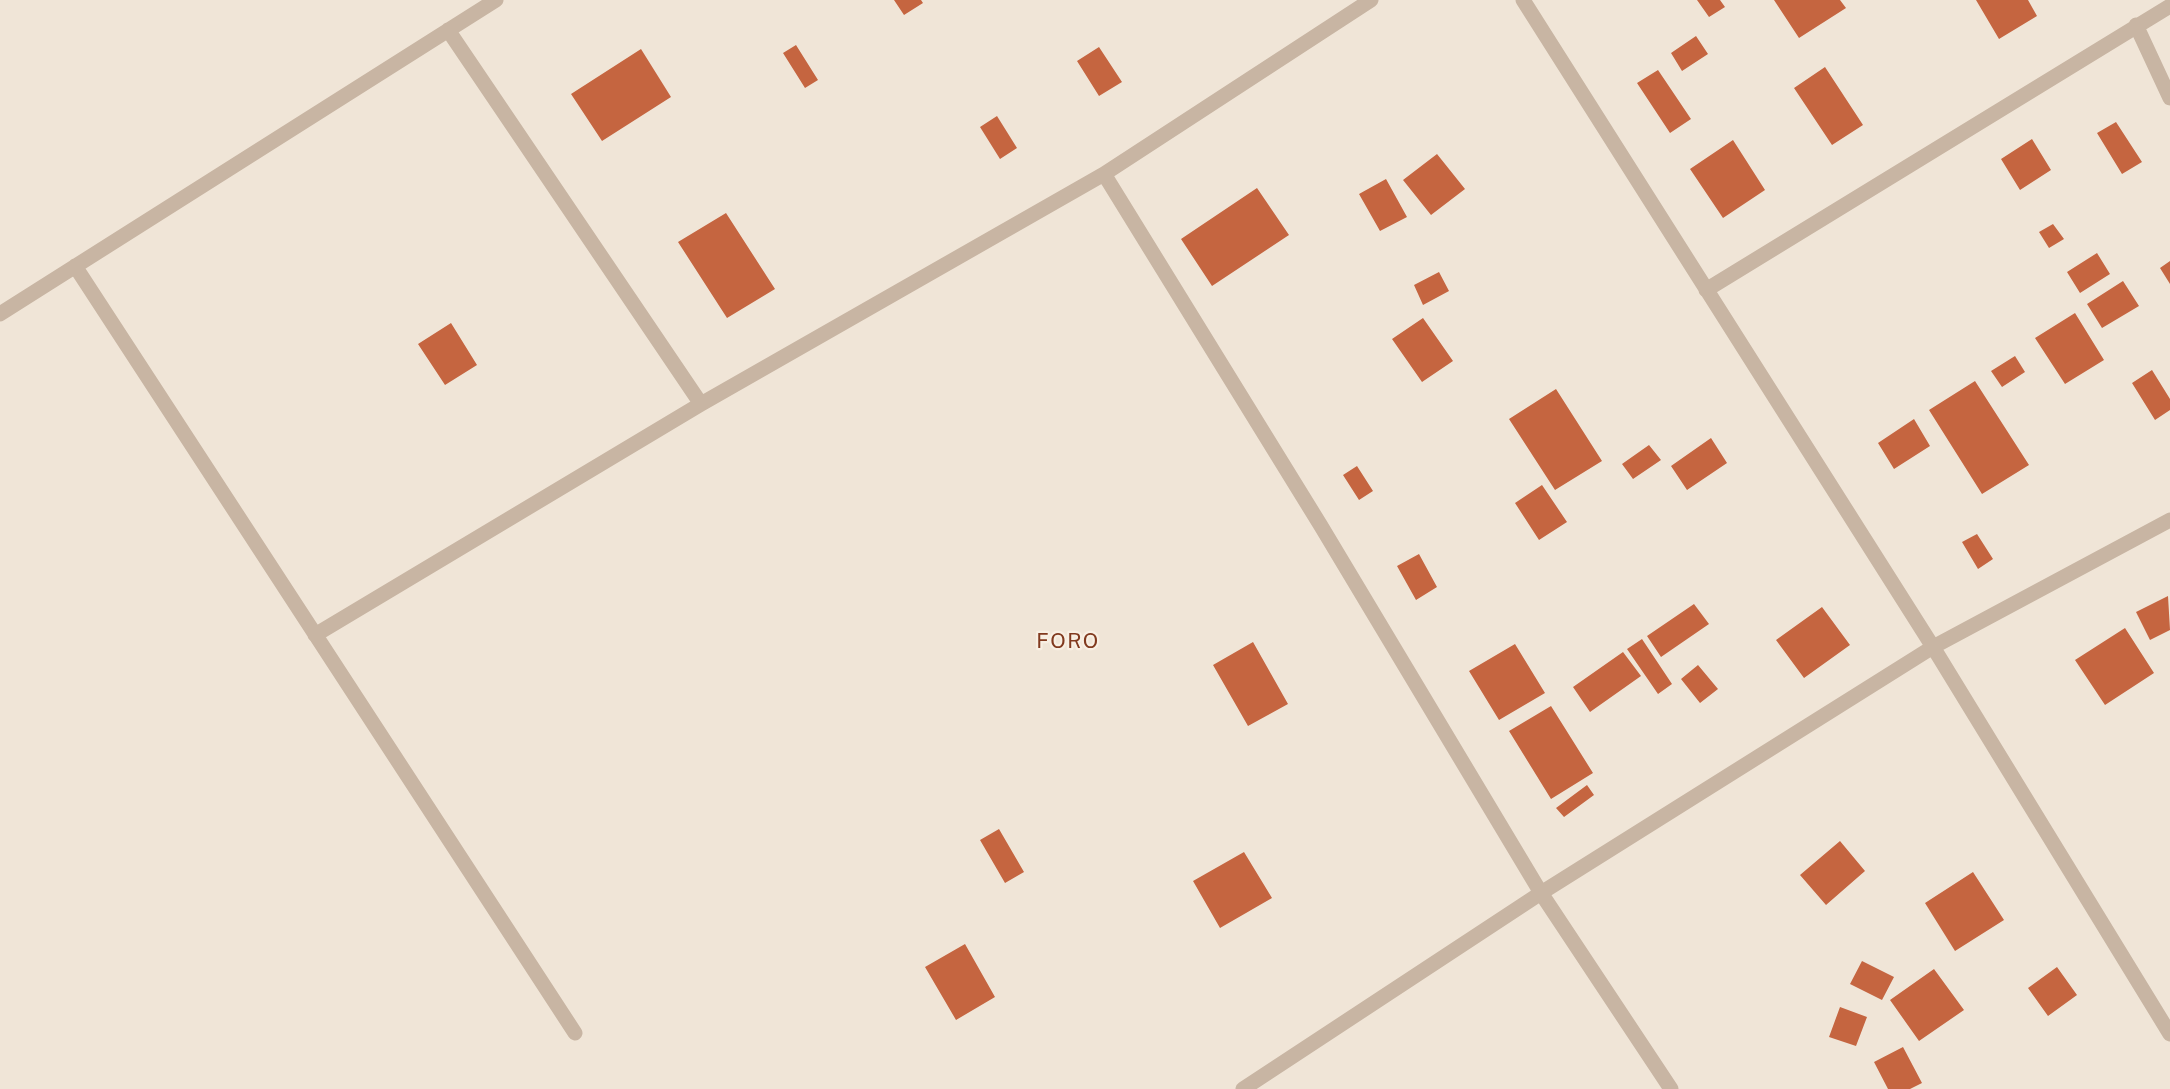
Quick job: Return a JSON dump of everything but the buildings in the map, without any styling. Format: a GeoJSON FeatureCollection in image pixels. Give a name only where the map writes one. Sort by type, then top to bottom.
{"type":"FeatureCollection","features":[{"type":"Feature","properties":{"kind":"street"},"geometry":{"type":"LineString","coordinates":[[0,314],[496,0]]}},
{"type":"Feature","properties":{"kind":"street"},"geometry":{"type":"LineString","coordinates":[[315,635],[701,404],[1104,174],[1371,0]]}},
{"type":"Feature","properties":{"kind":"street"},"geometry":{"type":"LineString","coordinates":[[1523,0],[1933,647],[2170,1034]]}},
{"type":"Feature","properties":{"kind":"street"},"geometry":{"type":"LineString","coordinates":[[1706,290],[2170,6]]}},
{"type":"Feature","properties":{"kind":"street"},"geometry":{"type":"LineString","coordinates":[[2136,25],[2170,98]]}},
{"type":"Feature","properties":{"kind":"street"},"geometry":{"type":"LineString","coordinates":[[448,30],[701,404]]}},
{"type":"Feature","properties":{"kind":"street"},"geometry":{"type":"LineString","coordinates":[[1104,174],[1321,526],[1541,893],[1671,1089]]}},
{"type":"Feature","properties":{"kind":"street"},"geometry":{"type":"LineString","coordinates":[[75,266],[575,1033]]}},
{"type":"Feature","properties":{"kind":"street"},"geometry":{"type":"LineString","coordinates":[[1243,1089],[1541,893],[1933,647],[2170,520]]}},
{"type":"Feature","properties":{"kind":"district","name":"FORO"},"geometry":{"type":"Point","coordinates":[1068,642]}}]}
